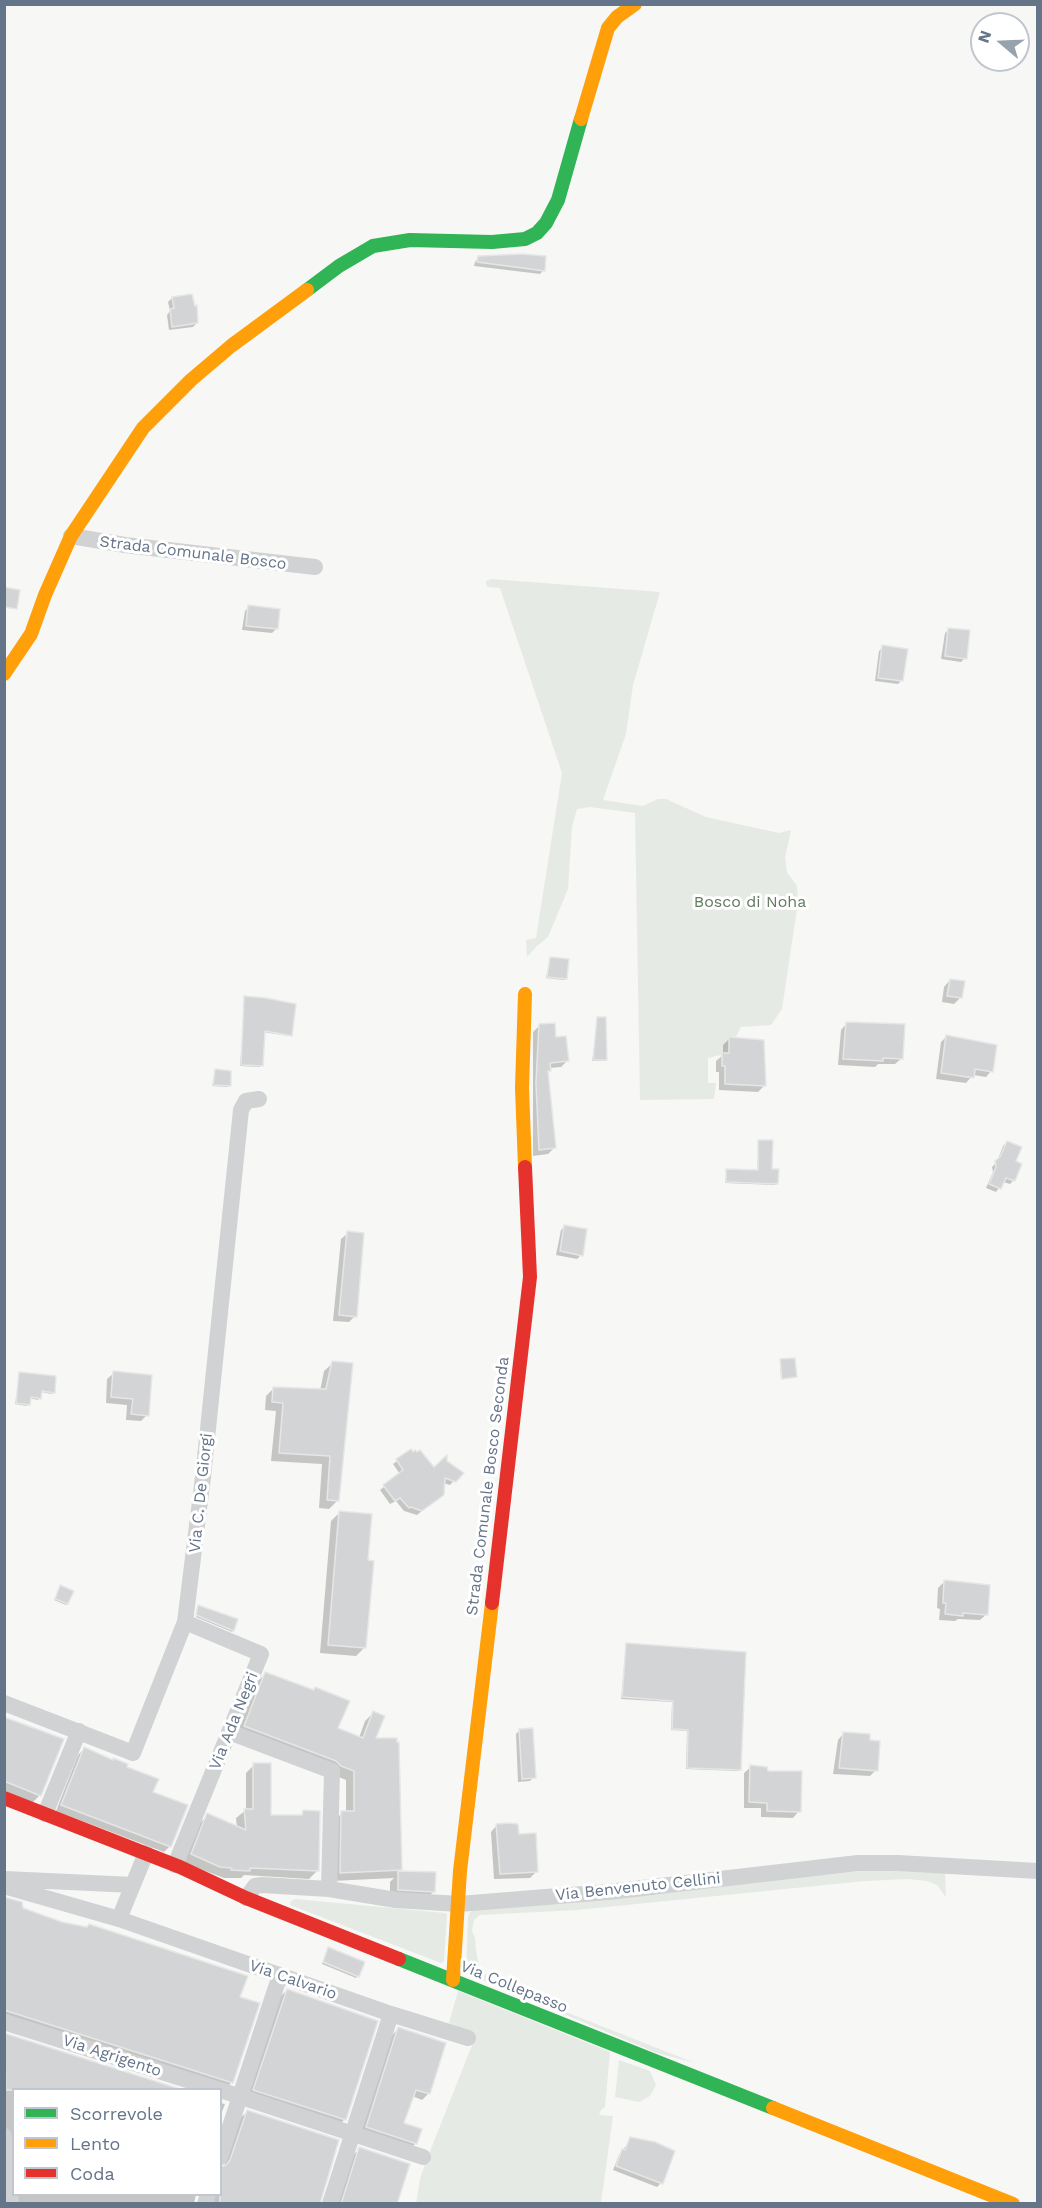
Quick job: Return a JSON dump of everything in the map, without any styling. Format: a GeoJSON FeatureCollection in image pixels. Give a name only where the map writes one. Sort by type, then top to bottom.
{"type":"FeatureCollection","features":[{"type":"Feature","properties":{"kind":"street"},"geometry":{"type":"LineString","coordinates":[[4,674],[31,634],[71,536],[143,428],[171,399],[231,346],[339,266],[373,246],[410,240],[492,242],[525,239],[537,233],[546,223],[558,200],[608,28],[617,17],[635,4]]}},
{"type":"Feature","properties":{"kind":"street","name":"Strada Comunale Bosco"},"geometry":{"type":"LineString","coordinates":[[71,536],[125,545],[315,567]]}},
{"type":"Feature","properties":{"kind":"street","name":"Strada Comunale Bosco Seconda"},"geometry":{"type":"LineString","coordinates":[[453,1980],[460,1871],[530,1277],[522,1088],[525,994]]}},
{"type":"Feature","properties":{"kind":"street","name":"Via C. De Giorgi"},"geometry":{"type":"LineString","coordinates":[[4,1703],[133,1753],[185,1622],[203,1478],[241,1110],[246,1101],[259,1099]]}},
{"type":"Feature","properties":{"kind":"street","name":"Via Ada Negri"},"geometry":{"type":"LineString","coordinates":[[175,1865],[261,1654],[185,1622]]}},
{"type":"Feature","properties":{"kind":"street"},"geometry":{"type":"LineString","coordinates":[[45,1814],[79,1731]]}},
{"type":"Feature","properties":{"kind":"street"},"geometry":{"type":"LineString","coordinates":[[230,1732],[332,1771],[329,1889]]}},
{"type":"Feature","properties":{"kind":"street","name":"Via Collepasso"},"geometry":{"type":"LineString","coordinates":[[4,1798],[146,1853],[246,1898],[1012,2204]]}},
{"type":"Feature","properties":{"kind":"street"},"geometry":{"type":"LineString","coordinates":[[119,1920],[146,1853]]}},
{"type":"Feature","properties":{"kind":"street","name":"Via Benvenuto Cellini"},"geometry":{"type":"LineString","coordinates":[[246,1898],[255,1886],[262,1884],[329,1889],[396,1900],[459,1904],[608,1892],[846,1863],[898,1863],[1038,1871]]}},
{"type":"Feature","properties":{"kind":"street"},"geometry":{"type":"LineString","coordinates":[[4,1879],[133,1885]]}},
{"type":"Feature","properties":{"kind":"street","name":"Via Calvario"},"geometry":{"type":"LineString","coordinates":[[4,1886],[119,1920],[391,2014],[468,2038]]}},
{"type":"Feature","properties":{"kind":"street"},"geometry":{"type":"LineString","coordinates":[[222,2151],[280,1975]]}},
{"type":"Feature","properties":{"kind":"street"},"geometry":{"type":"LineString","coordinates":[[330,2204],[391,2014]]}},
{"type":"Feature","properties":{"kind":"street","name":"Via Agrigento"},"geometry":{"type":"LineString","coordinates":[[4,2022],[214,2088]]}},
{"type":"Feature","properties":{"kind":"street","name":"Via Agrigento"},"geometry":{"type":"LineString","coordinates":[[222,2091],[423,2157]]}},
{"type":"Feature","properties":{"kind":"street"},"geometry":{"type":"LineString","coordinates":[[4,2136],[10,2204]]}},
{"type":"Feature","properties":{"kind":"green space","name":"Bosco di Noha"},"geometry":{"type":"Polygon","coordinates":[[[491,579],[660,592],[633,685],[626,734],[603,800],[643,806],[658,799],[666,799],[706,817],[779,833],[791,830],[785,858],[787,872],[797,886],[798,902],[782,1009],[771,1025],[741,1027],[736,1037],[729,1037],[729,1053],[708,1058],[708,1083],[716,1083],[714,1099],[640,1100],[635,813],[590,807],[577,809],[572,827],[568,889],[548,937],[527,957],[526,940],[536,938],[562,773],[500,588],[488,587],[486,584],[486,581],[491,579]]]}},
{"type":"Feature","properties":{"kind":"green space"},"geometry":{"type":"Polygon","coordinates":[[[871,1870],[945,1872],[946,1897],[937,1885],[927,1881],[908,1879],[865,1881],[577,1910],[480,1915],[474,1920],[472,1931],[479,1965],[486,1975],[543,2003],[695,2063],[657,2053],[466,1973],[468,1917],[470,1912],[475,1910],[871,1870]]]}},
{"type":"Feature","properties":{"kind":"green space"},"geometry":{"type":"Polygon","coordinates":[[[295,1899],[445,1913],[447,1915],[444,1961],[441,1963],[290,1905],[290,1902],[295,1899]]]}},
{"type":"Feature","properties":{"kind":"green space"},"geometry":{"type":"Polygon","coordinates":[[[458,1991],[610,2052],[605,2107],[599,2115],[613,2116],[601,2203],[416,2204],[425,2164],[476,2035],[449,2023],[458,1991]]]}},
{"type":"Feature","properties":{"kind":"green space"},"geometry":{"type":"Polygon","coordinates":[[[619,2060],[650,2071],[656,2085],[650,2096],[639,2102],[615,2097],[619,2060]]]}},
{"type":"Feature","properties":{"kind":"building"},"geometry":{"type":"Polygon","coordinates":[[[522,254],[546,256],[545,271],[477,262],[478,256],[522,254]]]}},
{"type":"Feature","properties":{"kind":"building"},"geometry":{"type":"Polygon","coordinates":[[[192,294],[195,306],[197,305],[198,323],[172,327],[170,309],[174,308],[172,297],[192,294]]]}},
{"type":"Feature","properties":{"kind":"building"},"geometry":{"type":"Polygon","coordinates":[[[4,587],[20,590],[17,609],[4,607],[4,587]]]}},
{"type":"Feature","properties":{"kind":"building"},"geometry":{"type":"Polygon","coordinates":[[[248,605],[280,609],[278,629],[246,626],[248,605]]]}},
{"type":"Feature","properties":{"kind":"building"},"geometry":{"type":"Polygon","coordinates":[[[948,628],[970,630],[967,659],[945,656],[948,628]]]}},
{"type":"Feature","properties":{"kind":"building"},"geometry":{"type":"Polygon","coordinates":[[[882,645],[908,649],[903,681],[878,678],[882,645]]]}},
{"type":"Feature","properties":{"kind":"building"},"geometry":{"type":"Polygon","coordinates":[[[550,957],[569,959],[567,979],[547,977],[550,957]]]}},
{"type":"Feature","properties":{"kind":"building"},"geometry":{"type":"Polygon","coordinates":[[[950,979],[965,981],[962,998],[947,996],[950,979]]]}},
{"type":"Feature","properties":{"kind":"building"},"geometry":{"type":"Polygon","coordinates":[[[244,996],[296,1004],[292,1036],[265,1031],[263,1066],[241,1065],[244,996]]]}},
{"type":"Feature","properties":{"kind":"building"},"geometry":{"type":"Polygon","coordinates":[[[597,1017],[606,1017],[607,1060],[593,1060],[597,1017]]]}},
{"type":"Feature","properties":{"kind":"building"},"geometry":{"type":"Polygon","coordinates":[[[846,1022],[905,1024],[903,1059],[883,1058],[883,1061],[843,1059],[846,1022]]]}},
{"type":"Feature","properties":{"kind":"building"},"geometry":{"type":"Polygon","coordinates":[[[555,1023],[556,1037],[566,1036],[569,1061],[550,1063],[551,1071],[548,1071],[556,1148],[539,1150],[536,1083],[539,1024],[555,1023]]]}},
{"type":"Feature","properties":{"kind":"building"},"geometry":{"type":"Polygon","coordinates":[[[946,1035],[997,1045],[993,1072],[975,1069],[974,1078],[941,1073],[946,1035]]]}},
{"type":"Feature","properties":{"kind":"building"},"geometry":{"type":"Polygon","coordinates":[[[729,1037],[764,1040],[766,1086],[725,1084],[722,1053],[729,1053],[729,1037]]]}},
{"type":"Feature","properties":{"kind":"building"},"geometry":{"type":"Polygon","coordinates":[[[215,1069],[231,1071],[231,1086],[213,1085],[215,1069]]]}},
{"type":"Feature","properties":{"kind":"building"},"geometry":{"type":"Polygon","coordinates":[[[758,1140],[773,1140],[772,1169],[779,1169],[778,1184],[726,1182],[726,1169],[758,1170],[758,1140]]]}},
{"type":"Feature","properties":{"kind":"building"},"geometry":{"type":"Polygon","coordinates":[[[1007,1141],[1022,1147],[1016,1161],[1022,1164],[1015,1181],[1006,1178],[1001,1189],[989,1184],[996,1167],[995,1161],[1000,1157],[1007,1141]]]}},
{"type":"Feature","properties":{"kind":"building"},"geometry":{"type":"Polygon","coordinates":[[[564,1225],[587,1229],[583,1256],[560,1251],[564,1225]]]}},
{"type":"Feature","properties":{"kind":"building"},"geometry":{"type":"Polygon","coordinates":[[[347,1231],[364,1233],[357,1317],[339,1315],[347,1231]]]}},
{"type":"Feature","properties":{"kind":"building"},"geometry":{"type":"Polygon","coordinates":[[[795,1358],[797,1377],[782,1379],[780,1359],[795,1358]]]}},
{"type":"Feature","properties":{"kind":"building"},"geometry":{"type":"Polygon","coordinates":[[[332,1361],[353,1363],[339,1501],[327,1500],[330,1456],[279,1453],[283,1403],[272,1402],[273,1387],[326,1389],[332,1361]]]}},
{"type":"Feature","properties":{"kind":"building"},"geometry":{"type":"Polygon","coordinates":[[[113,1371],[152,1375],[149,1416],[131,1414],[133,1399],[111,1397],[113,1371]]]}},
{"type":"Feature","properties":{"kind":"building"},"geometry":{"type":"Polygon","coordinates":[[[19,1372],[56,1376],[55,1393],[42,1391],[41,1399],[31,1397],[30,1405],[16,1403],[19,1372]]]}},
{"type":"Feature","properties":{"kind":"building"},"geometry":{"type":"Polygon","coordinates":[[[411,1449],[413,1452],[420,1450],[434,1467],[447,1455],[447,1461],[464,1473],[456,1482],[445,1478],[444,1495],[422,1511],[409,1508],[400,1498],[395,1501],[383,1485],[403,1470],[396,1459],[411,1449]]]}},
{"type":"Feature","properties":{"kind":"building"},"geometry":{"type":"Polygon","coordinates":[[[339,1511],[372,1514],[368,1560],[374,1561],[366,1648],[328,1645],[339,1511]]]}},
{"type":"Feature","properties":{"kind":"building"},"geometry":{"type":"Polygon","coordinates":[[[944,1580],[990,1585],[988,1615],[945,1614],[944,1580]]]}},
{"type":"Feature","properties":{"kind":"building"},"geometry":{"type":"Polygon","coordinates":[[[60,1585],[74,1591],[68,1604],[55,1599],[60,1585]]]}},
{"type":"Feature","properties":{"kind":"building"},"geometry":{"type":"Polygon","coordinates":[[[198,1605],[238,1619],[234,1631],[196,1615],[198,1605]]]}},
{"type":"Feature","properties":{"kind":"building"},"geometry":{"type":"Polygon","coordinates":[[[626,1643],[746,1652],[741,1770],[687,1768],[688,1730],[672,1729],[673,1701],[622,1697],[626,1643]]]}},
{"type":"Feature","properties":{"kind":"building"},"geometry":{"type":"Polygon","coordinates":[[[265,1672],[314,1690],[315,1687],[350,1701],[338,1728],[363,1738],[373,1711],[385,1716],[376,1738],[397,1738],[399,1742],[402,1870],[340,1873],[341,1811],[354,1811],[354,1771],[341,1766],[336,1761],[244,1726],[265,1672]]]}},
{"type":"Feature","properties":{"kind":"building"},"geometry":{"type":"Polygon","coordinates":[[[4,1717],[64,1739],[41,1796],[4,1781],[4,1717]]]}},
{"type":"Feature","properties":{"kind":"building"},"geometry":{"type":"Polygon","coordinates":[[[533,1728],[536,1778],[522,1779],[519,1729],[533,1728]]]}},
{"type":"Feature","properties":{"kind":"building"},"geometry":{"type":"Polygon","coordinates":[[[843,1732],[870,1734],[870,1740],[880,1741],[878,1771],[839,1768],[843,1732]]]}},
{"type":"Feature","properties":{"kind":"building"},"geometry":{"type":"Polygon","coordinates":[[[84,1747],[159,1779],[153,1792],[188,1805],[171,1847],[61,1805],[84,1747]]]}},
{"type":"Feature","properties":{"kind":"building"},"geometry":{"type":"Polygon","coordinates":[[[253,1763],[271,1763],[271,1815],[302,1815],[303,1810],[320,1811],[319,1871],[250,1868],[250,1871],[231,1870],[232,1868],[220,1867],[191,1854],[207,1813],[246,1830],[244,1809],[253,1809],[253,1763]]]}},
{"type":"Feature","properties":{"kind":"building"},"geometry":{"type":"Polygon","coordinates":[[[750,1765],[767,1767],[768,1771],[802,1771],[801,1812],[767,1811],[767,1803],[749,1802],[750,1765]]]}},
{"type":"Feature","properties":{"kind":"building"},"geometry":{"type":"Polygon","coordinates":[[[496,1824],[518,1824],[519,1834],[536,1833],[538,1872],[500,1874],[496,1824]]]}},
{"type":"Feature","properties":{"kind":"building"},"geometry":{"type":"Polygon","coordinates":[[[398,1871],[436,1872],[435,1892],[398,1890],[398,1871]]]}},
{"type":"Feature","properties":{"kind":"building"},"geometry":{"type":"Polygon","coordinates":[[[4,1897],[22,1902],[23,1908],[62,1922],[87,1927],[89,1924],[248,1976],[240,1997],[260,2003],[233,2083],[4,2010],[4,1897]]]}},
{"type":"Feature","properties":{"kind":"building"},"geometry":{"type":"Polygon","coordinates":[[[328,1947],[365,1962],[359,1977],[323,1962],[328,1947]]]}},
{"type":"Feature","properties":{"kind":"building"},"geometry":{"type":"Polygon","coordinates":[[[287,1989],[378,2021],[346,2120],[253,2090],[287,1989]]]}},
{"type":"Feature","properties":{"kind":"building"},"geometry":{"type":"Polygon","coordinates":[[[398,2027],[446,2043],[430,2094],[416,2090],[404,2123],[422,2129],[417,2144],[366,2127],[398,2027]]]}},
{"type":"Feature","properties":{"kind":"building"},"geometry":{"type":"Polygon","coordinates":[[[4,2033],[177,2088],[12,2088],[12,2090],[6,2090],[4,2033]]]}},
{"type":"Feature","properties":{"kind":"building"},"geometry":{"type":"Polygon","coordinates":[[[247,2110],[339,2140],[320,2204],[220,2204],[222,2166],[230,2160],[247,2110]]]}},
{"type":"Feature","properties":{"kind":"building"},"geometry":{"type":"Polygon","coordinates":[[[630,2137],[655,2142],[675,2151],[663,2184],[616,2166],[622,2149],[625,2150],[630,2137]]]}},
{"type":"Feature","properties":{"kind":"building"},"geometry":{"type":"Polygon","coordinates":[[[359,2147],[410,2164],[397,2204],[341,2204],[359,2147]]]}},
{"type":"Feature","properties":{"kind":"traffic: fast"},"geometry":{"type":"LineString","coordinates":[[307,290],[339,266],[373,246],[410,240],[492,242],[525,239],[537,233],[546,223],[558,200],[581,119]]}},
{"type":"Feature","properties":{"kind":"traffic: fast"},"geometry":{"type":"LineString","coordinates":[[399,1959],[773,2108]]}},
{"type":"Feature","properties":{"kind":"traffic: slow"},"geometry":{"type":"LineString","coordinates":[[581,119],[608,28],[617,17],[635,4]]}},
{"type":"Feature","properties":{"kind":"traffic: slow"},"geometry":{"type":"LineString","coordinates":[[4,674],[31,634],[71,536],[143,428],[191,380],[231,346],[307,290]]}},
{"type":"Feature","properties":{"kind":"traffic: slow"},"geometry":{"type":"LineString","coordinates":[[525,994],[522,1088],[525,1167]]}},
{"type":"Feature","properties":{"kind":"traffic: slow"},"geometry":{"type":"LineString","coordinates":[[453,1980],[460,1871],[492,1603]]}},
{"type":"Feature","properties":{"kind":"traffic: slow"},"geometry":{"type":"LineString","coordinates":[[773,2108],[1013,2204]]}},
{"type":"Feature","properties":{"kind":"traffic: jam"},"geometry":{"type":"LineString","coordinates":[[492,1603],[530,1277],[525,1167]]}},
{"type":"Feature","properties":{"kind":"traffic: jam"},"geometry":{"type":"LineString","coordinates":[[4,1798],[180,1867],[246,1898],[399,1959]]}}]}
